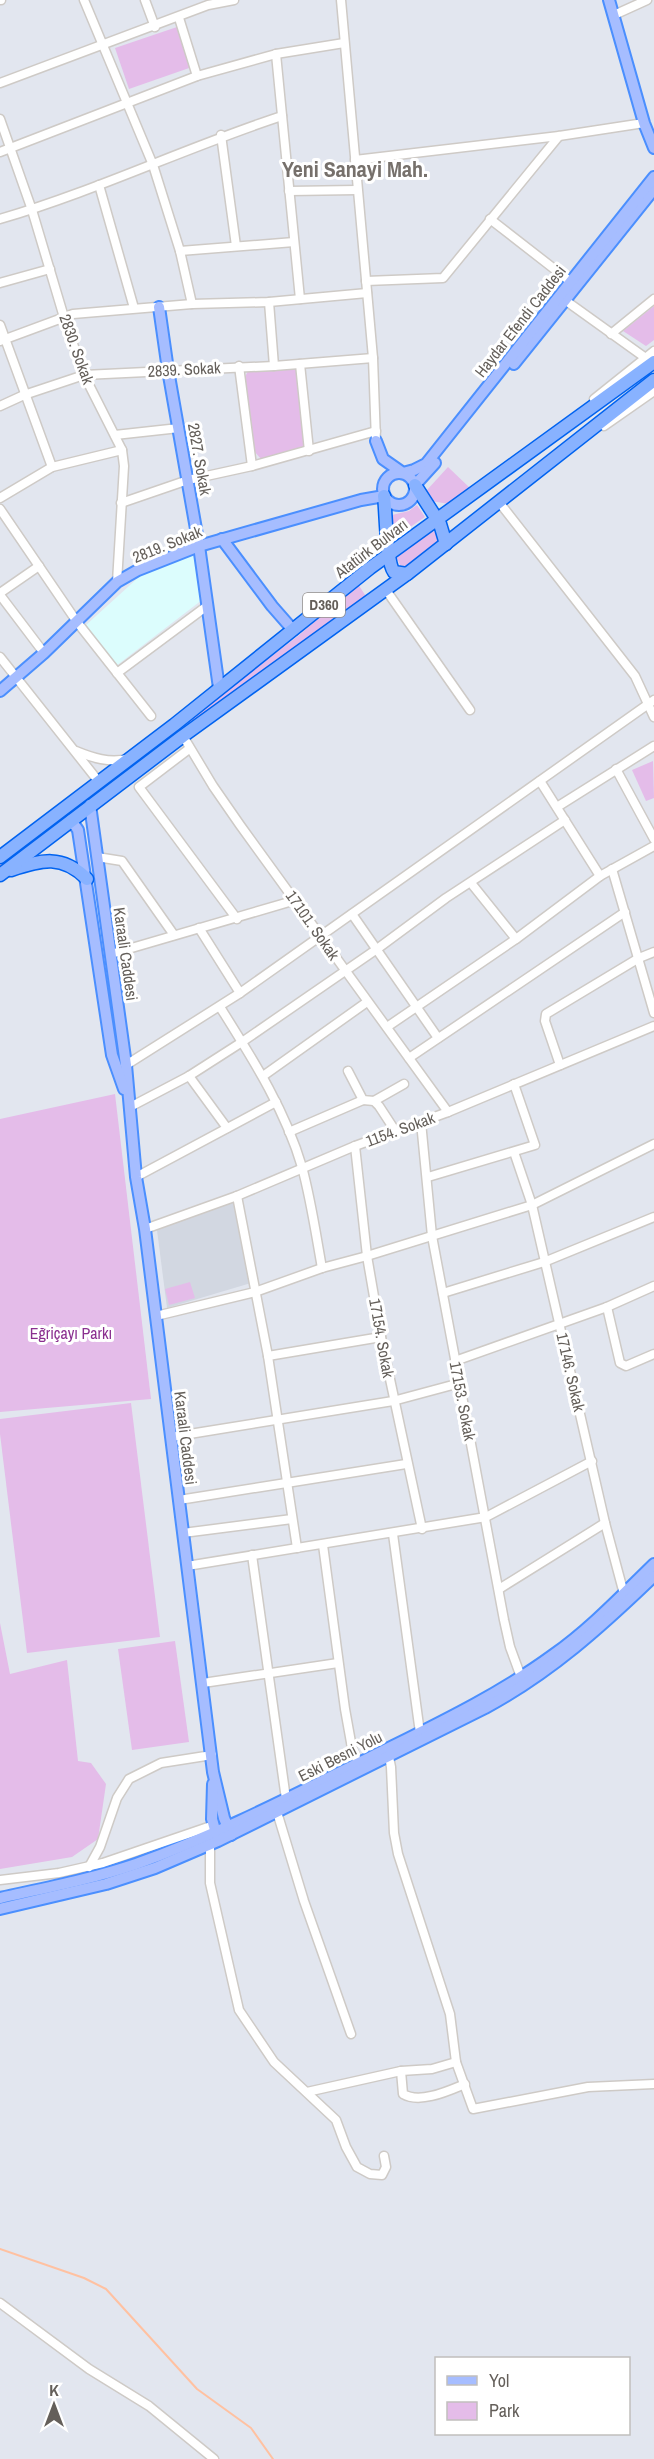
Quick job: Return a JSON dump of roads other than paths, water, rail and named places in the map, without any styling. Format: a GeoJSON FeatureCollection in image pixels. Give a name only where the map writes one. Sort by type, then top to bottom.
{"type":"FeatureCollection","features":[{"type":"Feature","properties":{"kind":"highway","name":"Atatürk Bulvarı"},"geometry":{"type":"LineString","coordinates":[[0,857],[130,758],[388,554],[534,448],[651,358]]}},
{"type":"Feature","properties":{"kind":"highway","name":"D360"},"geometry":{"type":"LineString","coordinates":[[1,875],[70,820],[183,736],[386,590],[654,380]]}},
{"type":"Feature","properties":{"kind":"highway"},"geometry":{"type":"LineString","coordinates":[[415,485],[443,530],[446,544]]}},
{"type":"Feature","properties":{"kind":"highway"},"geometry":{"type":"LineString","coordinates":[[384,493],[390,567],[394,572],[407,574]]}},
{"type":"Feature","properties":{"kind":"highway"},"geometry":{"type":"LineString","coordinates":[[1,875],[38,862],[58,862],[74,867],[87,879]]}},
{"type":"Feature","properties":{"kind":"main road"},"geometry":{"type":"LineString","coordinates":[[609,0],[644,123],[654,148]]}},
{"type":"Feature","properties":{"kind":"main road","name":"Haydar Efendi Caddesi"},"geometry":{"type":"LineString","coordinates":[[415,485],[563,298],[571,282],[654,177]]}},
{"type":"Feature","properties":{"kind":"main road","name":"Haydar Efendi Caddesi"},"geometry":{"type":"LineString","coordinates":[[403,473],[414,471],[426,464],[654,189]]}},
{"type":"Feature","properties":{"kind":"main road","name":"2827. Sokak"},"geometry":{"type":"LineString","coordinates":[[159,307],[199,546],[219,688]]}},
{"type":"Feature","properties":{"kind":"main road"},"geometry":{"type":"LineString","coordinates":[[376,436],[383,459],[411,477],[415,485],[414,497],[405,504],[393,504],[384,493],[376,436]]}},
{"type":"Feature","properties":{"kind":"main road"},"geometry":{"type":"LineString","coordinates":[[384,493],[386,479],[397,472],[403,473]]}},
{"type":"Feature","properties":{"kind":"main road","name":"2819. Sokak"},"geometry":{"type":"LineString","coordinates":[[0,691],[44,653],[117,582],[152,564],[199,546],[384,493]]}},
{"type":"Feature","properties":{"kind":"main road"},"geometry":{"type":"LineString","coordinates":[[222,539],[293,630]]}},
{"type":"Feature","properties":{"kind":"main road","name":"Karaali Caddesi"},"geometry":{"type":"LineString","coordinates":[[90,805],[126,1065],[135,1177],[145,1229],[213,1772]]}},
{"type":"Feature","properties":{"kind":"main road","name":"Karaali Caddesi"},"geometry":{"type":"LineString","coordinates":[[70,820],[78,830],[87,879],[112,1055],[130,1107]]}},
{"type":"Feature","properties":{"kind":"main road","name":"Eski Besni Yolu"},"geometry":{"type":"LineString","coordinates":[[229,1830],[286,1799],[420,1733],[521,1677],[574,1640],[654,1564]]}},
{"type":"Feature","properties":{"kind":"main road","name":"Eski Besni Yolu"},"geometry":{"type":"LineString","coordinates":[[0,1898],[120,1869],[277,1812],[485,1708],[541,1674],[586,1640],[654,1576]]}},
{"type":"Feature","properties":{"kind":"main road"},"geometry":{"type":"LineString","coordinates":[[213,1772],[229,1830]]}},
{"type":"Feature","properties":{"kind":"main road"},"geometry":{"type":"LineString","coordinates":[[213,1772],[211,1806],[214,1835]]}},
{"type":"Feature","properties":{"kind":"main road","name":"Eski Besni Yolu"},"geometry":{"type":"LineString","coordinates":[[0,1909],[122,1879],[214,1835]]}},
{"type":"Feature","properties":{"kind":"street"},"geometry":{"type":"LineString","coordinates":[[84,0],[153,165],[180,251],[192,304]]}},
{"type":"Feature","properties":{"kind":"street"},"geometry":{"type":"LineString","coordinates":[[145,0],[155,27]]}},
{"type":"Feature","properties":{"kind":"street"},"geometry":{"type":"LineString","coordinates":[[0,83],[102,44],[179,18],[208,3],[234,0]]}},
{"type":"Feature","properties":{"kind":"street"},"geometry":{"type":"LineString","coordinates":[[121,503],[188,480],[376,436],[374,358],[341,0]]}},
{"type":"Feature","properties":{"kind":"street"},"geometry":{"type":"LineString","coordinates":[[614,15],[647,0]]}},
{"type":"Feature","properties":{"kind":"street"},"geometry":{"type":"LineString","coordinates":[[179,18],[197,76]]}},
{"type":"Feature","properties":{"kind":"street"},"geometry":{"type":"LineString","coordinates":[[0,152],[197,76],[276,54],[344,43]]}},
{"type":"Feature","properties":{"kind":"street"},"geometry":{"type":"LineString","coordinates":[[276,54],[300,299]]}},
{"type":"Feature","properties":{"kind":"street"},"geometry":{"type":"LineString","coordinates":[[0,219],[32,210],[153,165],[222,135],[282,116]]}},
{"type":"Feature","properties":{"kind":"street","name":"2830. Sokak"},"geometry":{"type":"LineString","coordinates":[[0,119],[32,210],[84,375],[122,450],[124,466],[117,582]]}},
{"type":"Feature","properties":{"kind":"street"},"geometry":{"type":"LineString","coordinates":[[355,160],[559,136],[644,123]]}},
{"type":"Feature","properties":{"kind":"street"},"geometry":{"type":"LineString","coordinates":[[222,135],[236,246]]}},
{"type":"Feature","properties":{"kind":"street"},"geometry":{"type":"LineString","coordinates":[[366,281],[443,278],[559,136]]}},
{"type":"Feature","properties":{"kind":"street"},"geometry":{"type":"LineString","coordinates":[[99,184],[134,309]]}},
{"type":"Feature","properties":{"kind":"street"},"geometry":{"type":"LineString","coordinates":[[289,191],[357,190]]}},
{"type":"Feature","properties":{"kind":"street"},"geometry":{"type":"LineString","coordinates":[[490,219],[571,282]]}},
{"type":"Feature","properties":{"kind":"street"},"geometry":{"type":"LineString","coordinates":[[180,251],[294,242]]}},
{"type":"Feature","properties":{"kind":"street"},"geometry":{"type":"LineString","coordinates":[[0,283],[50,269]]}},
{"type":"Feature","properties":{"kind":"street"},"geometry":{"type":"LineString","coordinates":[[3,340],[73,314],[192,304],[269,302],[367,293]]}},
{"type":"Feature","properties":{"kind":"street"},"geometry":{"type":"LineString","coordinates":[[563,298],[611,334],[651,358]]}},
{"type":"Feature","properties":{"kind":"street"},"geometry":{"type":"LineString","coordinates":[[611,334],[654,299]]}},
{"type":"Feature","properties":{"kind":"street"},"geometry":{"type":"LineString","coordinates":[[269,302],[274,366]]}},
{"type":"Feature","properties":{"kind":"street"},"geometry":{"type":"LineString","coordinates":[[0,325],[3,340],[52,467]]}},
{"type":"Feature","properties":{"kind":"street","name":"2839. Sokak"},"geometry":{"type":"LineString","coordinates":[[0,406],[24,395],[84,375],[274,366],[374,358]]}},
{"type":"Feature","properties":{"kind":"street"},"geometry":{"type":"LineString","coordinates":[[300,364],[309,451]]}},
{"type":"Feature","properties":{"kind":"street"},"geometry":{"type":"LineString","coordinates":[[239,366],[252,466]]}},
{"type":"Feature","properties":{"kind":"street"},"geometry":{"type":"LineString","coordinates":[[547,465],[654,391]]}},
{"type":"Feature","properties":{"kind":"street"},"geometry":{"type":"LineString","coordinates":[[115,435],[179,428]]}},
{"type":"Feature","properties":{"kind":"street"},"geometry":{"type":"LineString","coordinates":[[0,498],[52,467],[122,450]]}},
{"type":"Feature","properties":{"kind":"street"},"geometry":{"type":"LineString","coordinates":[[499,502],[635,676],[651,702],[654,717]]}},
{"type":"Feature","properties":{"kind":"street"},"geometry":{"type":"LineString","coordinates":[[0,509],[77,622],[150,716]]}},
{"type":"Feature","properties":{"kind":"street"},"geometry":{"type":"LineString","coordinates":[[39,567],[0,594],[44,653]]}},
{"type":"Feature","properties":{"kind":"street"},"geometry":{"type":"LineString","coordinates":[[386,590],[470,710]]}},
{"type":"Feature","properties":{"kind":"street"},"geometry":{"type":"LineString","coordinates":[[117,673],[207,606]]}},
{"type":"Feature","properties":{"kind":"street"},"geometry":{"type":"LineString","coordinates":[[0,657],[99,782]]}},
{"type":"Feature","properties":{"kind":"street"},"geometry":{"type":"LineString","coordinates":[[126,1065],[220,1007],[651,702]]}},
{"type":"Feature","properties":{"kind":"street","name":"17101. Sokak"},"geometry":{"type":"LineString","coordinates":[[183,736],[189,749],[240,825],[448,1112]]}},
{"type":"Feature","properties":{"kind":"street"},"geometry":{"type":"LineString","coordinates":[[558,807],[654,746]]}},
{"type":"Feature","properties":{"kind":"street"},"geometry":{"type":"LineString","coordinates":[[189,749],[139,787],[237,919]]}},
{"type":"Feature","properties":{"kind":"street"},"geometry":{"type":"LineString","coordinates":[[73,750],[102,760],[118,761],[130,758]]}},
{"type":"Feature","properties":{"kind":"street"},"geometry":{"type":"LineString","coordinates":[[616,769],[654,839]]}},
{"type":"Feature","properties":{"kind":"street"},"geometry":{"type":"LineString","coordinates":[[540,781],[600,876]]}},
{"type":"Feature","properties":{"kind":"street"},"geometry":{"type":"LineString","coordinates":[[130,1107],[189,1076],[242,1042],[345,972],[446,898],[565,820]]}},
{"type":"Feature","properties":{"kind":"street"},"geometry":{"type":"LineString","coordinates":[[387,1027],[516,939],[600,876],[654,846]]}},
{"type":"Feature","properties":{"kind":"street"},"geometry":{"type":"LineString","coordinates":[[98,857],[122,861],[174,935]]}},
{"type":"Feature","properties":{"kind":"street"},"geometry":{"type":"LineString","coordinates":[[612,869],[654,1013]]}},
{"type":"Feature","properties":{"kind":"street"},"geometry":{"type":"LineString","coordinates":[[471,883],[516,939]]}},
{"type":"Feature","properties":{"kind":"street"},"geometry":{"type":"LineString","coordinates":[[111,954],[296,900]]}},
{"type":"Feature","properties":{"kind":"street"},"geometry":{"type":"LineString","coordinates":[[409,1058],[625,912]]}},
{"type":"Feature","properties":{"kind":"street"},"geometry":{"type":"LineString","coordinates":[[352,914],[438,1038]]}},
{"type":"Feature","properties":{"kind":"street"},"geometry":{"type":"LineString","coordinates":[[199,928],[240,993]]}},
{"type":"Feature","properties":{"kind":"street"},"geometry":{"type":"LineString","coordinates":[[560,1065],[545,1022],[546,1014],[639,958],[654,952]]}},
{"type":"Feature","properties":{"kind":"street"},"geometry":{"type":"LineString","coordinates":[[263,1076],[367,1002]]}},
{"type":"Feature","properties":{"kind":"street"},"geometry":{"type":"LineString","coordinates":[[220,1007],[263,1076],[289,1132],[302,1168],[322,1268]]}},
{"type":"Feature","properties":{"kind":"street","name":"1154. Sokak"},"geometry":{"type":"LineString","coordinates":[[145,1229],[237,1196],[355,1146],[448,1112],[654,1026]]}},
{"type":"Feature","properties":{"kind":"street"},"geometry":{"type":"LineString","coordinates":[[348,1071],[363,1100]]}},
{"type":"Feature","properties":{"kind":"street"},"geometry":{"type":"LineString","coordinates":[[189,1076],[227,1128]]}},
{"type":"Feature","properties":{"kind":"street"},"geometry":{"type":"LineString","coordinates":[[289,1132],[363,1100],[374,1101],[404,1084]]}},
{"type":"Feature","properties":{"kind":"street"},"geometry":{"type":"LineString","coordinates":[[428,1177],[535,1145],[514,1084]]}},
{"type":"Feature","properties":{"kind":"street"},"geometry":{"type":"LineString","coordinates":[[374,1101],[396,1132]]}},
{"type":"Feature","properties":{"kind":"street"},"geometry":{"type":"LineString","coordinates":[[135,1177],[276,1102]]}},
{"type":"Feature","properties":{"kind":"street","name":"17153. Sokak"},"geometry":{"type":"LineString","coordinates":[[421,1122],[432,1236],[510,1647],[521,1677]]}},
{"type":"Feature","properties":{"kind":"street"},"geometry":{"type":"LineString","coordinates":[[156,1316],[255,1292],[322,1268],[532,1205],[654,1144]]}},
{"type":"Feature","properties":{"kind":"street","name":"17154. Sokak"},"geometry":{"type":"LineString","coordinates":[[355,1146],[367,1256],[381,1337],[406,1464],[422,1529]]}},
{"type":"Feature","properties":{"kind":"street","name":"17146. Sokak"},"geometry":{"type":"LineString","coordinates":[[514,1152],[532,1205],[605,1523],[624,1594]]}},
{"type":"Feature","properties":{"kind":"street"},"geometry":{"type":"LineString","coordinates":[[237,1196],[268,1356],[297,1548]]}},
{"type":"Feature","properties":{"kind":"street"},"geometry":{"type":"LineString","coordinates":[[443,1293],[544,1262],[654,1217]]}},
{"type":"Feature","properties":{"kind":"street"},"geometry":{"type":"LineString","coordinates":[[455,1361],[607,1307],[654,1286]]}},
{"type":"Feature","properties":{"kind":"street"},"geometry":{"type":"LineString","coordinates":[[607,1307],[620,1363],[626,1366],[654,1354]]}},
{"type":"Feature","properties":{"kind":"street"},"geometry":{"type":"LineString","coordinates":[[268,1356],[381,1337]]}},
{"type":"Feature","properties":{"kind":"street"},"geometry":{"type":"LineString","coordinates":[[171,1437],[393,1401],[460,1383]]}},
{"type":"Feature","properties":{"kind":"street"},"geometry":{"type":"LineString","coordinates":[[188,1566],[486,1517],[592,1461]]}},
{"type":"Feature","properties":{"kind":"street"},"geometry":{"type":"LineString","coordinates":[[179,1500],[406,1464]]}},
{"type":"Feature","properties":{"kind":"street"},"geometry":{"type":"LineString","coordinates":[[183,1533],[292,1519]]}},
{"type":"Feature","properties":{"kind":"street"},"geometry":{"type":"LineString","coordinates":[[499,1589],[605,1523]]}},
{"type":"Feature","properties":{"kind":"street"},"geometry":{"type":"LineString","coordinates":[[393,1534],[420,1733]]}},
{"type":"Feature","properties":{"kind":"street"},"geometry":{"type":"LineString","coordinates":[[323,1545],[352,1748],[358,1763]]}},
{"type":"Feature","properties":{"kind":"street"},"geometry":{"type":"LineString","coordinates":[[252,1555],[286,1799]]}},
{"type":"Feature","properties":{"kind":"street"},"geometry":{"type":"LineString","coordinates":[[203,1683],[339,1663]]}},
{"type":"Feature","properties":{"kind":"street"},"geometry":{"type":"LineString","coordinates":[[89,1867],[100,1847],[117,1798],[129,1779],[161,1764],[212,1755]]}},
{"type":"Feature","properties":{"kind":"street"},"geometry":{"type":"LineString","coordinates":[[389,1756],[394,1833],[398,1854],[450,2014],[456,2062],[473,2109],[588,2087],[654,2084]]}},
{"type":"Feature","properties":{"kind":"street"},"geometry":{"type":"LineString","coordinates":[[277,1812],[308,1912],[351,2034]]}},
{"type":"Feature","properties":{"kind":"street"},"geometry":{"type":"LineString","coordinates":[[0,1880],[89,1867],[214,1835],[210,1883],[239,2010],[274,2062],[336,2120],[357,2168],[370,2174],[382,2175],[386,2167],[384,2156]]}},
{"type":"Feature","properties":{"kind":"street"},"geometry":{"type":"LineString","coordinates":[[307,2092],[401,2071],[432,2069],[456,2062]]}},
{"type":"Feature","properties":{"kind":"street"},"geometry":{"type":"LineString","coordinates":[[401,2071],[403,2094],[410,2098],[447,2092],[465,2084]]}},
{"type":"Feature","properties":{"kind":"street"},"geometry":{"type":"LineString","coordinates":[[0,2303],[89,2369],[149,2406],[214,2459]]}},
{"type":"Feature","properties":{"kind":"waterway"},"geometry":{"type":"LineString","coordinates":[[0,2249],[84,2278],[106,2289],[197,2389],[251,2428],[273,2459]]}},
{"type":"Feature","properties":{"kind":"district","name":"Yeni Sanayi Mah."},"geometry":{"type":"Point","coordinates":[355,169]}},
{"type":"Feature","properties":{"kind":"park label","name":"Eğriçayı Parkı"},"geometry":{"type":"Point","coordinates":[71,1333]}}]}
